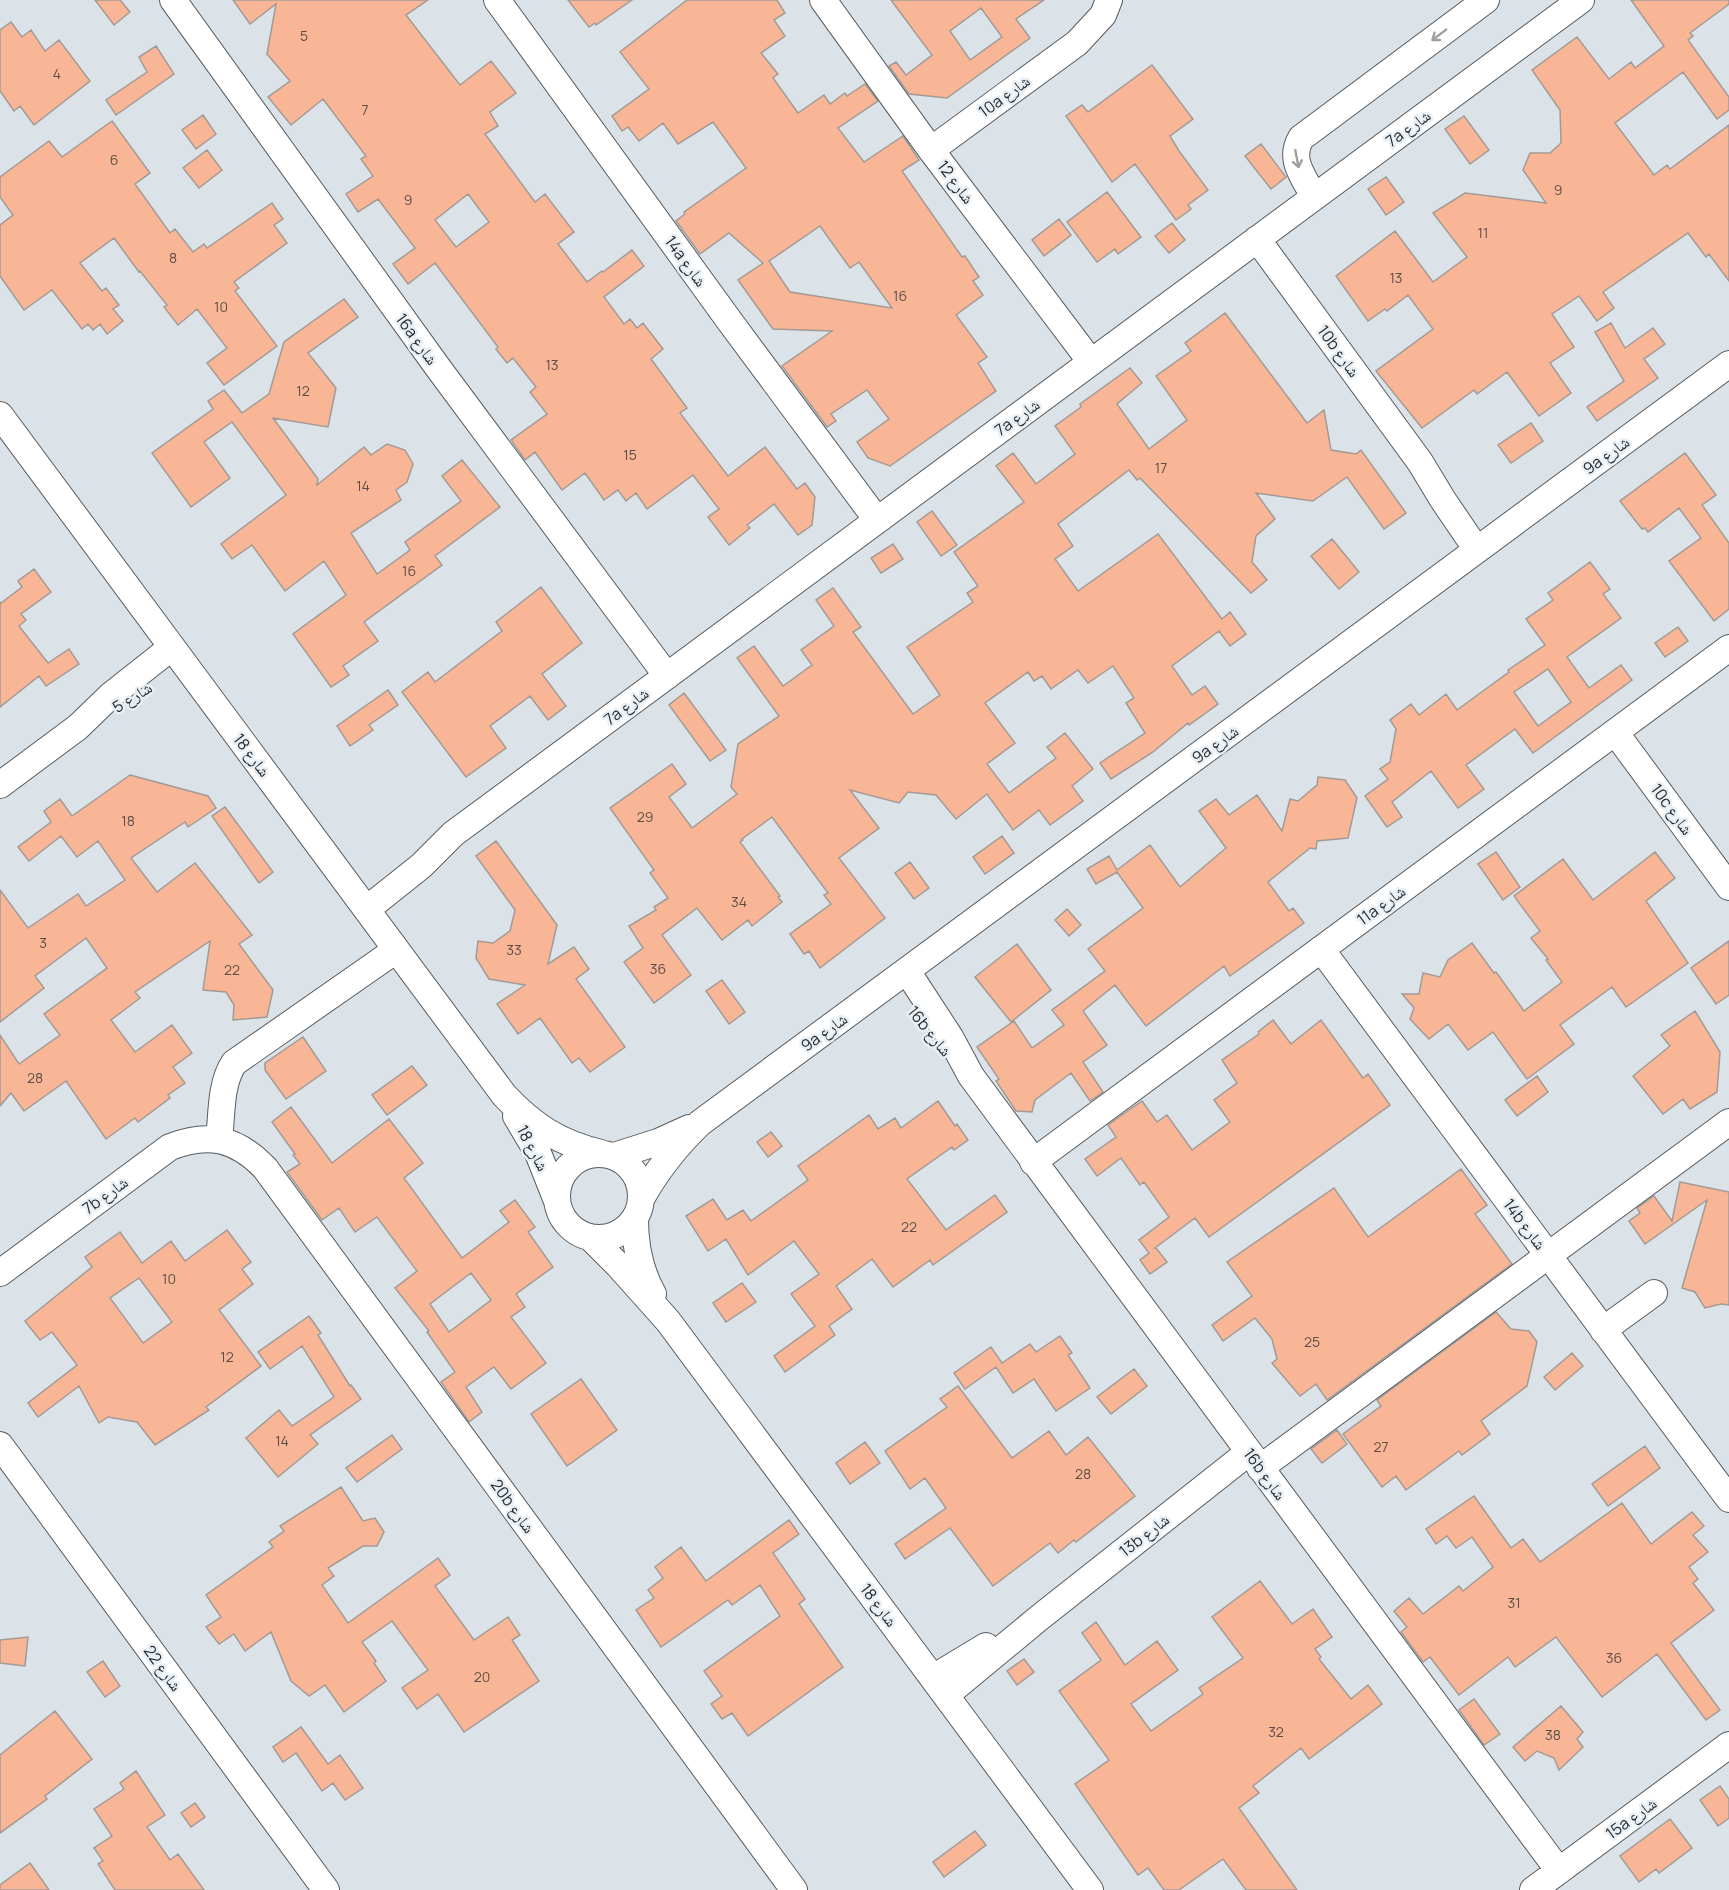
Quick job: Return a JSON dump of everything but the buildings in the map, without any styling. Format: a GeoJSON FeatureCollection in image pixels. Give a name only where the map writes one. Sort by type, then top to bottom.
{"type":"FeatureCollection","features":[{"type":"Feature","properties":{"kind":"street","name":"16a شارع"},"geometry":{"type":"LineString","coordinates":[[173,0],[439,369],[667,676]]}},
{"type":"Feature","properties":{"kind":"street","name":"14a شارع"},"geometry":{"type":"LineString","coordinates":[[497,0],[877,520]]}},
{"type":"Feature","properties":{"kind":"street","name":"شارع 12"},"geometry":{"type":"LineString","coordinates":[[823,0],[1091,362]]}},
{"type":"Feature","properties":{"kind":"street","name":"10a شارع"},"geometry":{"type":"LineString","coordinates":[[932,150],[1077,43],[1103,15],[1109,0]]}},
{"type":"Feature","properties":{"kind":"street","name":"10a شارع"},"geometry":{"type":"LineString","coordinates":[[1077,43],[1100,33],[1113,24],[1127,0]]}},
{"type":"Feature","properties":{"kind":"street"},"geometry":{"type":"LineString","coordinates":[[1314,197],[1295,157],[1296,147],[1301,138],[1486,0]]}},
{"type":"Feature","properties":{"kind":"street","name":"7a شارع"},"geometry":{"type":"LineString","coordinates":[[361,902],[414,855],[453,834],[1581,0]]}},
{"type":"Feature","properties":{"kind":"street","name":"10b شارع"},"geometry":{"type":"LineString","coordinates":[[1257,239],[1420,462],[1443,500],[1485,545]]}},
{"type":"Feature","properties":{"kind":"street","name":"9a شارع"},"geometry":{"type":"LineString","coordinates":[[638,1209],[667,1158],[700,1123],[1729,364]]}},
{"type":"Feature","properties":{"kind":"street","name":"شارع 18"},"geometry":{"type":"LineString","coordinates":[[0,415],[504,1095],[538,1153],[558,1204]]}},
{"type":"Feature","properties":{"kind":"street","name":"11a شارع"},"geometry":{"type":"LineString","coordinates":[[1033,1162],[1729,648]]}},
{"type":"Feature","properties":{"kind":"street","name":"شارع 5"},"geometry":{"type":"LineString","coordinates":[[0,785],[78,727],[110,696],[178,656]]}},
{"type":"Feature","properties":{"kind":"street","name":"10c شارع"},"geometry":{"type":"LineString","coordinates":[[1616,732],[1729,887]]}},
{"type":"Feature","properties":{"kind":"street","name":"14b شارع"},"geometry":{"type":"LineString","coordinates":[[1321,949],[1729,1499]]}},
{"type":"Feature","properties":{"kind":"street"},"geometry":{"type":"LineString","coordinates":[[219,1140],[226,1081],[234,1063],[396,950]]}},
{"type":"Feature","properties":{"kind":"street","name":"16b شارع"},"geometry":{"type":"LineString","coordinates":[[899,977],[939,1044],[971,1076],[1559,1871]]}},
{"type":"Feature","properties":{"kind":"street","name":"شارع 18"},"geometry":{"type":"LineString","coordinates":[[504,1095],[528,1119],[557,1138],[578,1148],[607,1154]]}},
{"type":"Feature","properties":{"kind":"street","name":"13b شارع"},"geometry":{"type":"LineString","coordinates":[[939,1686],[1000,1638],[1040,1618],[1254,1460],[1548,1256],[1729,1122]]}},
{"type":"Feature","properties":{"kind":"street","name":"9a شارع"},"geometry":{"type":"LineString","coordinates":[[607,1154],[658,1142],[700,1123]]}},
{"type":"Feature","properties":{"kind":"street","name":"7b شارع"},"geometry":{"type":"LineString","coordinates":[[0,1273],[170,1147],[202,1138],[219,1140]]}},
{"type":"Feature","properties":{"kind":"street","name":"20b شارع"},"geometry":{"type":"LineString","coordinates":[[219,1140],[236,1145],[252,1154],[265,1168],[794,1890]]}},
{"type":"Feature","properties":{"kind":"street"},"geometry":{"type":"LineString","coordinates":[[588,1154],[607,1154],[626,1162],[635,1173],[640,1185],[638,1209],[626,1229],[603,1238],[590,1237],[580,1234],[564,1220],[558,1204],[558,1185],[567,1168],[576,1160],[588,1154]]}},
{"type":"Feature","properties":{"kind":"street","name":"شارع 18"},"geometry":{"type":"LineString","coordinates":[[638,1209],[635,1237],[643,1272],[668,1321]]}},
{"type":"Feature","properties":{"kind":"street","name":"شارع 18"},"geometry":{"type":"LineString","coordinates":[[590,1237],[668,1321],[1087,1889]]}},
{"type":"Feature","properties":{"kind":"street"},"geometry":{"type":"LineString","coordinates":[[1603,1330],[1654,1293]]}},
{"type":"Feature","properties":{"kind":"street","name":"شارع 22"},"geometry":{"type":"LineString","coordinates":[[0,1445],[326,1890]]}},
{"type":"Feature","properties":{"kind":"street","name":"15a شارع"},"geometry":{"type":"LineString","coordinates":[[1533,1890],[1729,1745]]}}]}
